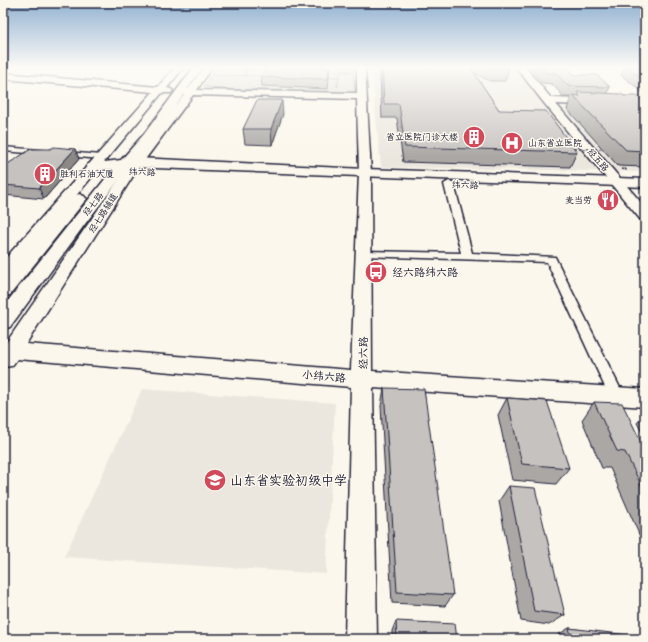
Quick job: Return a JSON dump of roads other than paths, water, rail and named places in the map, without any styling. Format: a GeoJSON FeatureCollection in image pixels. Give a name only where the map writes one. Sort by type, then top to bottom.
{"type":"FeatureCollection","features":[{"type":"Feature","properties":{"kind":"main road","name":"经七路"},"geometry":{"type":"LineString","coordinates":[[3,322],[156,109],[161,97]]}},
{"type":"Feature","properties":{"kind":"main road","name":"经七路"},"geometry":{"type":"LineString","coordinates":[[3,290],[116,165]]}},
{"type":"Feature","properties":{"kind":"main road","name":"纬六路"},"geometry":{"type":"LineString","coordinates":[[116,165],[365,177],[620,181],[645,183]]}},
{"type":"Feature","properties":{"kind":"main road","name":"纬六路"},"geometry":{"type":"LineString","coordinates":[[365,177],[449,184],[620,181],[645,191]]}},
{"type":"Feature","properties":{"kind":"street","name":"经七路辅道"},"geometry":{"type":"LineString","coordinates":[[3,272],[116,165],[180,97]]}},
{"type":"Feature","properties":{"kind":"street","name":"经六路"},"geometry":{"type":"LineString","coordinates":[[361,97],[365,177],[363,379],[361,426],[361,639]]}},
{"type":"Feature","properties":{"kind":"street","name":"经五路"},"geometry":{"type":"LineString","coordinates":[[544,97],[620,181],[645,216]]}},
{"type":"Feature","properties":{"kind":"street"},"geometry":{"type":"LineString","coordinates":[[547,101],[645,104]]}},
{"type":"Feature","properties":{"kind":"street"},"geometry":{"type":"LineString","coordinates":[[3,149],[116,165]]}},
{"type":"Feature","properties":{"kind":"street","name":"经七路辅道"},"geometry":{"type":"LineString","coordinates":[[6,355],[116,165]]}},
{"type":"Feature","properties":{"kind":"street"},"geometry":{"type":"LineString","coordinates":[[449,184],[467,257]]}},
{"type":"Feature","properties":{"kind":"street"},"geometry":{"type":"LineString","coordinates":[[364,254],[551,259],[616,396]]}},
{"type":"Feature","properties":{"kind":"street","name":"小纬六路"},"geometry":{"type":"LineString","coordinates":[[6,355],[645,398]]}},
{"type":"Feature","properties":{"kind":"place","name":"省立医院门诊大楼"},"geometry":{"type":"Point","coordinates":[474,137]}},
{"type":"Feature","properties":{"kind":"place","name":"山东省立医院"},"geometry":{"type":"Point","coordinates":[512,143]}},
{"type":"Feature","properties":{"kind":"place","name":"胜利石油大厦"},"geometry":{"type":"Point","coordinates":[45,174]}},
{"type":"Feature","properties":{"kind":"place","name":"麦当劳"},"geometry":{"type":"Point","coordinates":[608,200]}},
{"type":"Feature","properties":{"kind":"place","name":"经六路纬六路"},"geometry":{"type":"Point","coordinates":[376,272]}},
{"type":"Feature","properties":{"kind":"place","name":"山东省实验初级中学"},"geometry":{"type":"Point","coordinates":[215,480]}}]}
